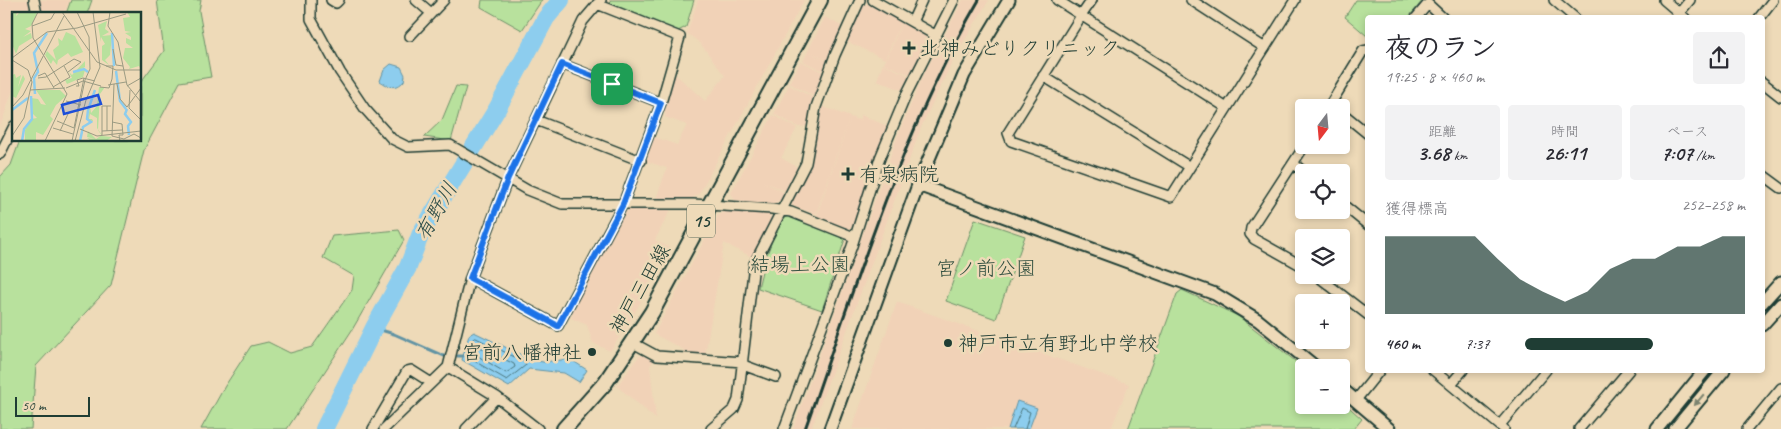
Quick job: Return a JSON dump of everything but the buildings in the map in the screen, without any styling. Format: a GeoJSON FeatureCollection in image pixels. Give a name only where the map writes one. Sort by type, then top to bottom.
{"type":"FeatureCollection","features":[{"type":"Feature","properties":{"kind":"main road","name":"神戸三田線"},"geometry":{"type":"LineString","coordinates":[[564,429],[601,387],[633,343],[660,298],[820,0]]}},
{"type":"Feature","properties":{"kind":"street"},"geometry":{"type":"LineString","coordinates":[[311,0],[311,19],[340,72],[378,124],[392,138],[408,147],[450,145],[535,194],[562,204],[710,204],[781,210],[791,212],[854,237]]}},
{"type":"Feature","properties":{"kind":"street"},"geometry":{"type":"LineString","coordinates":[[330,0],[336,3],[339,0]]}},
{"type":"Feature","properties":{"kind":"street"},"geometry":{"type":"LineString","coordinates":[[416,0],[431,13]]}},
{"type":"Feature","properties":{"kind":"street"},"geometry":{"type":"LineString","coordinates":[[410,36],[444,0]]}},
{"type":"Feature","properties":{"kind":"street"},"geometry":{"type":"LineString","coordinates":[[712,429],[734,409],[740,390],[754,264],[806,163],[816,107],[835,55],[860,0]]}},
{"type":"Feature","properties":{"kind":"street"},"geometry":{"type":"LineString","coordinates":[[873,0],[934,35]]}},
{"type":"Feature","properties":{"kind":"street"},"geometry":{"type":"LineString","coordinates":[[912,22],[922,0]]}},
{"type":"Feature","properties":{"kind":"street"},"geometry":{"type":"LineString","coordinates":[[784,429],[854,237],[880,158],[934,35],[954,0]]}},
{"type":"Feature","properties":{"kind":"street"},"geometry":{"type":"LineString","coordinates":[[830,429],[918,185],[964,75],[1009,0]]}},
{"type":"Feature","properties":{"kind":"street"},"geometry":{"type":"LineString","coordinates":[[1057,0],[1227,108]]}},
{"type":"Feature","properties":{"kind":"street"},"geometry":{"type":"LineString","coordinates":[[1092,0],[1008,133],[1011,142],[1172,197],[1293,1]]}},
{"type":"Feature","properties":{"kind":"street"},"geometry":{"type":"LineString","coordinates":[[1191,0],[1264,48]]}},
{"type":"Feature","properties":{"kind":"street"},"geometry":{"type":"LineString","coordinates":[[1554,0],[1572,15]]}},
{"type":"Feature","properties":{"kind":"street"},"geometry":{"type":"LineString","coordinates":[[1664,0],[1679,15]]}},
{"type":"Feature","properties":{"kind":"street"},"geometry":{"type":"LineString","coordinates":[[1681,15],[1690,0]]}},
{"type":"Feature","properties":{"kind":"street"},"geometry":{"type":"LineString","coordinates":[[1761,15],[1773,0]]}},
{"type":"Feature","properties":{"kind":"street"},"geometry":{"type":"LineString","coordinates":[[384,429],[448,366],[470,278],[508,178],[582,21],[599,2],[680,37],[661,103],[623,204],[558,326],[470,278]]}},
{"type":"Feature","properties":{"kind":"street"},"geometry":{"type":"LineString","coordinates":[[1419,15],[1428,4],[1440,15]]}},
{"type":"Feature","properties":{"kind":"street"},"geometry":{"type":"LineString","coordinates":[[1335,99],[1365,51]]}},
{"type":"Feature","properties":{"kind":"street"},"geometry":{"type":"LineString","coordinates":[[562,64],[661,103]]}},
{"type":"Feature","properties":{"kind":"street"},"geometry":{"type":"LineString","coordinates":[[1043,76],[1190,167]]}},
{"type":"Feature","properties":{"kind":"street"},"geometry":{"type":"LineString","coordinates":[[1765,84],[1779,93]]}},
{"type":"Feature","properties":{"kind":"street"},"geometry":{"type":"LineString","coordinates":[[1350,119],[1365,132]]}},
{"type":"Feature","properties":{"kind":"street"},"geometry":{"type":"LineString","coordinates":[[536,120],[640,161]]}},
{"type":"Feature","properties":{"kind":"street"},"geometry":{"type":"LineString","coordinates":[[0,154],[12,130]]}},
{"type":"Feature","properties":{"kind":"street"},"geometry":{"type":"LineString","coordinates":[[1295,262],[1254,239],[1250,234],[1251,228],[1300,154]]}},
{"type":"Feature","properties":{"kind":"street"},"geometry":{"type":"LineString","coordinates":[[1765,176],[1781,188]]}},
{"type":"Feature","properties":{"kind":"street"},"geometry":{"type":"LineString","coordinates":[[918,185],[1215,294],[1258,320],[1306,359]]}},
{"type":"Feature","properties":{"kind":"street"},"geometry":{"type":"LineString","coordinates":[[1350,210],[1365,223]]}},
{"type":"Feature","properties":{"kind":"street"},"geometry":{"type":"LineString","coordinates":[[1765,300],[1781,282]]}},
{"type":"Feature","properties":{"kind":"street"},"geometry":{"type":"LineString","coordinates":[[1328,284],[1365,313]]}},
{"type":"Feature","properties":{"kind":"street"},"geometry":{"type":"LineString","coordinates":[[1765,322],[1781,304]]}},
{"type":"Feature","properties":{"kind":"street"},"geometry":{"type":"LineString","coordinates":[[633,343],[657,356],[743,364],[776,377]]}},
{"type":"Feature","properties":{"kind":"street"},"geometry":{"type":"LineString","coordinates":[[448,366],[498,397],[538,429]]}},
{"type":"Feature","properties":{"kind":"street"},"geometry":{"type":"LineString","coordinates":[[373,429],[407,371],[411,370],[430,382]]}},
{"type":"Feature","properties":{"kind":"street"},"geometry":{"type":"LineString","coordinates":[[1356,400],[1378,373]]}},
{"type":"Feature","properties":{"kind":"street"},"geometry":{"type":"LineString","coordinates":[[1437,373],[1502,427],[1544,373]]}},
{"type":"Feature","properties":{"kind":"street"},"geometry":{"type":"LineString","coordinates":[[1451,384],[1460,373]]}},
{"type":"Feature","properties":{"kind":"street"},"geometry":{"type":"LineString","coordinates":[[1579,429],[1626,373]]}},
{"type":"Feature","properties":{"kind":"street"},"geometry":{"type":"LineString","coordinates":[[1657,429],[1704,373]]}},
{"type":"Feature","properties":{"kind":"street"},"geometry":{"type":"LineString","coordinates":[[1675,429],[1722,373]]}},
{"type":"Feature","properties":{"kind":"street"},"geometry":{"type":"LineString","coordinates":[[1747,429],[1780,392]]}},
{"type":"Feature","properties":{"kind":"street"},"geometry":{"type":"LineString","coordinates":[[1350,395],[1389,429]]}},
{"type":"Feature","properties":{"kind":"street"},"geometry":{"type":"LineString","coordinates":[[466,429],[498,397]]}},
{"type":"Feature","properties":{"kind":"street"},"geometry":{"type":"LineString","coordinates":[[383,412],[394,419]]}},
{"type":"Feature","properties":{"kind":"shaded area"},"geometry":{"type":"Polygon","coordinates":[[[0,0],[70,0],[65,12],[12,12],[12,93],[0,127],[0,0]]]}},
{"type":"Feature","properties":{"kind":"shaded area"},"geometry":{"type":"Polygon","coordinates":[[[698,0],[804,0],[699,194],[693,198],[656,199],[667,168],[645,161],[654,137],[677,145],[687,125],[665,117],[666,114],[663,112],[675,74],[705,101],[725,76],[700,43],[687,33],[698,0]]]}},
{"type":"Feature","properties":{"kind":"shaded area"},"geometry":{"type":"Polygon","coordinates":[[[963,0],[989,0],[954,58],[922,125],[811,429],[793,429],[899,132],[924,74],[963,0]]]}},
{"type":"Feature","properties":{"kind":"shaded area"},"geometry":{"type":"Polygon","coordinates":[[[869,3],[902,21],[885,59],[846,41],[864,5],[869,3]]]}},
{"type":"Feature","properties":{"kind":"shaded area"},"geometry":{"type":"Polygon","coordinates":[[[825,17],[843,27],[829,61],[810,52],[829,62],[825,72],[803,61],[825,17]]]}},
{"type":"Feature","properties":{"kind":"shaded area"},"geometry":{"type":"Polygon","coordinates":[[[902,22],[925,33],[927,40],[911,75],[884,64],[902,22]]]}},
{"type":"Feature","properties":{"kind":"shaded area"},"geometry":{"type":"Polygon","coordinates":[[[801,61],[824,73],[815,97],[789,83],[801,61]]]}},
{"type":"Feature","properties":{"kind":"shaded area"},"geometry":{"type":"Polygon","coordinates":[[[883,64],[910,76],[904,91],[877,80],[883,64]]]}},
{"type":"Feature","properties":{"kind":"shaded area"},"geometry":{"type":"Polygon","coordinates":[[[789,85],[814,98],[809,126],[798,127],[774,114],[789,85]]]}},
{"type":"Feature","properties":{"kind":"shaded area"},"geometry":{"type":"Polygon","coordinates":[[[821,106],[850,117],[816,214],[793,206],[791,201],[811,159],[821,106]]]}},
{"type":"Feature","properties":{"kind":"shaded area"},"geometry":{"type":"Polygon","coordinates":[[[773,115],[797,128],[781,158],[797,167],[785,191],[764,182],[785,193],[782,199],[775,203],[735,200],[731,193],[773,115]]]}},
{"type":"Feature","properties":{"kind":"shaded area"},"geometry":{"type":"Polygon","coordinates":[[[861,115],[887,126],[854,227],[846,230],[816,217],[850,117],[859,120],[861,115]]]}},
{"type":"Feature","properties":{"kind":"shaded area"},"geometry":{"type":"Polygon","coordinates":[[[672,207],[655,240],[670,248],[628,325],[610,351],[593,343],[587,325],[571,318],[573,313],[571,311],[624,214],[629,209],[672,207]]]}},
{"type":"Feature","properties":{"kind":"shaded area"},"geometry":{"type":"Polygon","coordinates":[[[727,210],[767,211],[772,219],[752,257],[724,243],[705,355],[683,352],[684,350],[654,334],[718,215],[727,210]]]}},
{"type":"Feature","properties":{"kind":"shaded area","name":"神戸市立有野北中学校"},"geometry":{"type":"Polygon","coordinates":[[[897,302],[1129,384],[1111,429],[852,429],[897,302]]]}},
{"type":"Feature","properties":{"kind":"shaded area"},"geometry":{"type":"Polygon","coordinates":[[[646,355],[654,360],[650,366],[656,419],[617,386],[639,356],[646,355]]]}},
{"type":"Feature","properties":{"kind":"green space"},"geometry":{"type":"Polygon","coordinates":[[[71,0],[92,0],[88,12],[67,12],[71,0]]]}},
{"type":"Feature","properties":{"kind":"green space"},"geometry":{"type":"Polygon","coordinates":[[[157,0],[201,0],[199,11],[211,77],[180,82],[144,150],[111,285],[36,366],[31,429],[0,429],[0,177],[11,165],[20,141],[141,141],[141,82],[164,51],[157,0]]]}},
{"type":"Feature","properties":{"kind":"green space"},"geometry":{"type":"Polygon","coordinates":[[[482,0],[542,0],[522,30],[481,7],[482,0]]]}},
{"type":"Feature","properties":{"kind":"green space"},"geometry":{"type":"Polygon","coordinates":[[[610,0],[694,0],[686,27],[678,31],[611,5],[610,0]]]}},
{"type":"Feature","properties":{"kind":"green space"},"geometry":{"type":"Polygon","coordinates":[[[1356,0],[1423,0],[1411,15],[1365,15],[1365,34],[1345,17],[1356,0]]]}},
{"type":"Feature","properties":{"kind":"green space"},"geometry":{"type":"Polygon","coordinates":[[[456,86],[466,87],[451,141],[424,137],[442,120],[456,86]]]}},
{"type":"Feature","properties":{"kind":"green space","name":"結場上公園"},"geometry":{"type":"Polygon","coordinates":[[[788,216],[845,239],[822,310],[758,288],[764,263],[779,221],[788,216]]]}},
{"type":"Feature","properties":{"kind":"green space","name":"宮ノ前公園"},"geometry":{"type":"Polygon","coordinates":[[[975,219],[1025,236],[996,319],[946,301],[975,219]]]}},
{"type":"Feature","properties":{"kind":"green space"},"geometry":{"type":"Polygon","coordinates":[[[399,230],[404,240],[352,330],[287,429],[201,429],[225,386],[251,346],[268,342],[290,353],[312,347],[352,290],[354,276],[323,258],[332,236],[399,230]]]}},
{"type":"Feature","properties":{"kind":"green space"},"geometry":{"type":"Polygon","coordinates":[[[1182,290],[1238,316],[1295,361],[1295,414],[1350,414],[1350,408],[1362,419],[1354,429],[1128,429],[1177,294],[1182,290]]]}},
{"type":"Feature","properties":{"kind":"water"},"geometry":{"type":"Polygon","coordinates":[[[391,64],[401,67],[405,75],[404,81],[395,87],[380,81],[384,70],[391,64]]]}},
{"type":"Feature","properties":{"kind":"water"},"geometry":{"type":"Polygon","coordinates":[[[474,332],[532,360],[543,362],[570,359],[587,370],[579,382],[564,373],[529,369],[509,387],[462,360],[469,335],[474,332]]]}},
{"type":"Feature","properties":{"kind":"water"},"geometry":{"type":"Polygon","coordinates":[[[1017,401],[1037,408],[1029,429],[1008,429],[1017,401]]]}},
{"type":"Feature","properties":{"kind":"waterway","name":"有野川"},"geometry":{"type":"LineString","coordinates":[[324,429],[374,328],[408,267],[421,233],[497,109],[546,18],[561,0]]}},
{"type":"Feature","properties":{"kind":"waterway"},"geometry":{"type":"LineString","coordinates":[[374,328],[394,334],[444,356]]}},
{"type":"Feature","properties":{"kind":"waterway"},"geometry":{"type":"LineString","coordinates":[[458,356],[463,356]]}},
{"type":"Feature","properties":{"kind":"railway"},"geometry":{"type":"LineString","coordinates":[[805,429],[862,265],[903,156],[951,51],[979,0]]}},
{"type":"Feature","properties":{"kind":"place","name":"北神みどりクリニック"},"geometry":{"type":"Point","coordinates":[909,48]}},
{"type":"Feature","properties":{"kind":"place","name":"有泉病院"},"geometry":{"type":"Point","coordinates":[848,174]}},
{"type":"Feature","properties":{"kind":"place","name":"神戸市立有野北中学校"},"geometry":{"type":"Point","coordinates":[948,343]}},
{"type":"Feature","properties":{"kind":"place","name":"宮前八幡神社"},"geometry":{"type":"Point","coordinates":[592,352]}},
{"type":"Feature","properties":{"kind":"route"},"geometry":{"type":"LineString","coordinates":[[562,64],[612,84],[661,103],[623,204],[584,281],[558,326],[470,278],[508,178],[562,64]]}}]}
